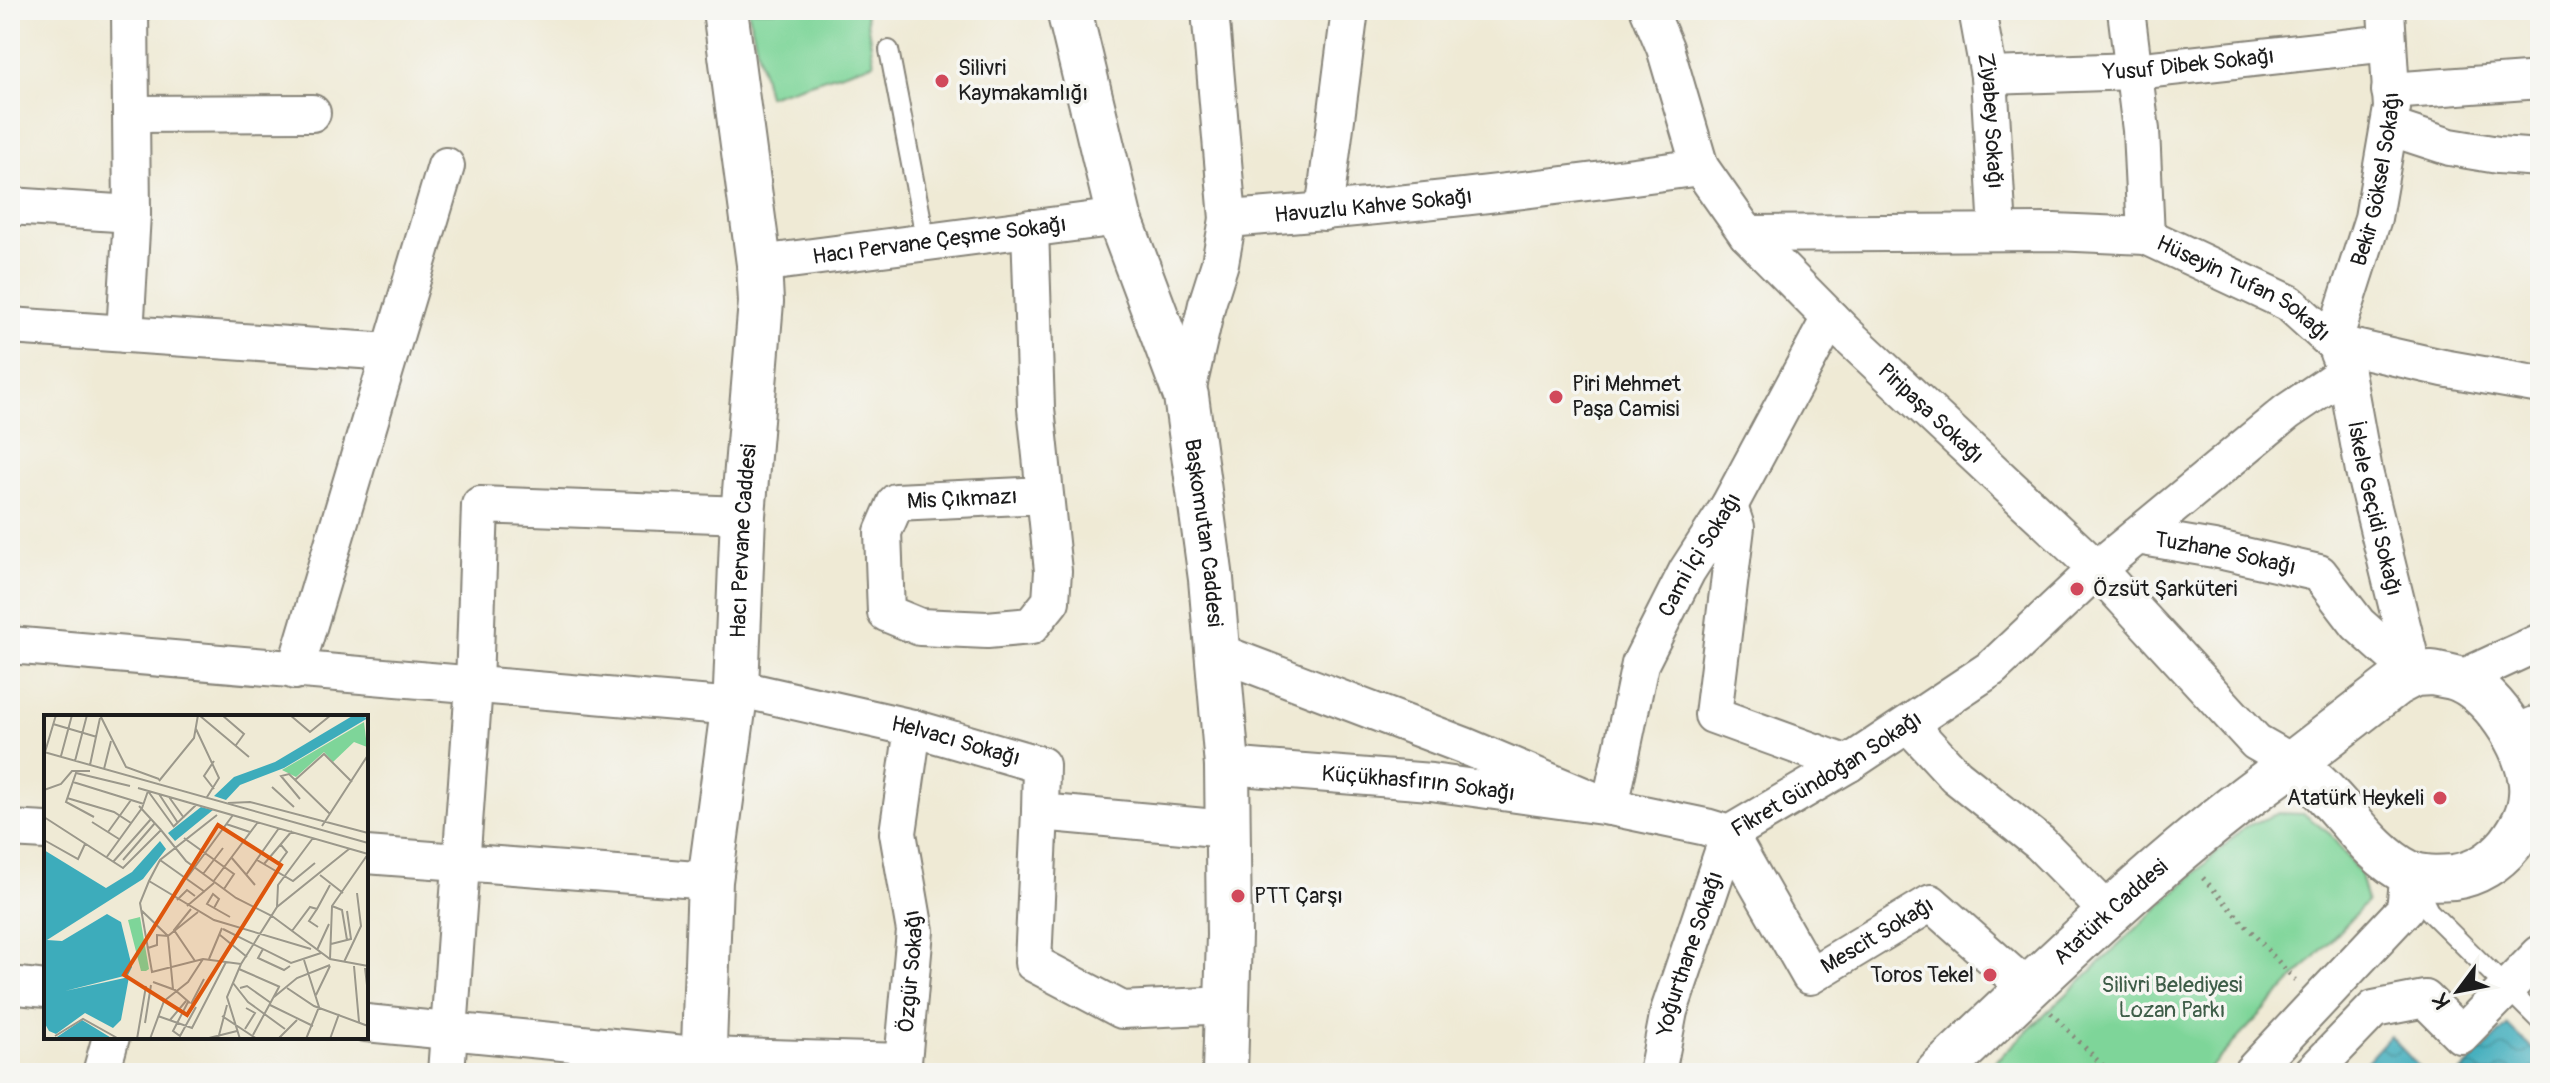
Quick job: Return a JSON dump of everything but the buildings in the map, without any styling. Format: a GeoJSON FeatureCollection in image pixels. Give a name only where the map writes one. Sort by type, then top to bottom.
{"type":"FeatureCollection","features":[{"type":"Feature","properties":{"kind":"main road","name":"Hacı Pervane Caddesi"},"geometry":{"type":"LineString","coordinates":[[704,1064],[710,881],[736,698],[743,515],[761,302],[759,264],[725,10]]}},
{"type":"Feature","properties":{"kind":"main road","name":"Başkomutan Caddesi"},"geometry":{"type":"LineString","coordinates":[[1069,10],[1119,217],[1186,396],[1211,579],[1227,766],[1229,935],[1225,1073]]}},
{"type":"Feature","properties":{"kind":"main road"},"geometry":{"type":"LineString","coordinates":[[2432,673],[2460,679],[2480,692],[2501,716],[2527,728],[2532,794],[2523,827],[2504,851],[2483,868],[2463,876],[2433,879],[2409,873],[2389,861],[2293,763],[2395,684],[2414,674],[2432,673]]}},
{"type":"Feature","properties":{"kind":"main road","name":"Atatürk Caddesi"},"geometry":{"type":"LineString","coordinates":[[1938,1073],[2109,913],[2253,791],[2293,763]]}},
{"type":"Feature","properties":{"kind":"street"},"geometry":{"type":"LineString","coordinates":[[125,334],[132,214],[130,10]]}},
{"type":"Feature","properties":{"kind":"street"},"geometry":{"type":"LineString","coordinates":[[1186,396],[1228,219],[1210,10]]}},
{"type":"Feature","properties":{"kind":"street"},"geometry":{"type":"LineString","coordinates":[[1324,212],[1350,10]]}},
{"type":"Feature","properties":{"kind":"street","name":"Piripaşa Sokağı"},"geometry":{"type":"LineString","coordinates":[[1649,10],[1665,48],[1700,167],[1747,234],[1830,318],[2097,569],[2256,742],[2293,763]]}},
{"type":"Feature","properties":{"kind":"street","name":"Ziyabey Sokağı"},"geometry":{"type":"LineString","coordinates":[[1977,10],[1989,76],[1998,232]]}},
{"type":"Feature","properties":{"kind":"street"},"geometry":{"type":"LineString","coordinates":[[2126,10],[2141,130],[2146,236]]}},
{"type":"Feature","properties":{"kind":"street","name":"Yusuf Dibek Sokağı"},"geometry":{"type":"LineString","coordinates":[[1989,76],[2135,71],[2387,26]]}},
{"type":"Feature","properties":{"kind":"street","name":"Bekir Göksel Sokağı"},"geometry":{"type":"LineString","coordinates":[[2340,358],[2373,218],[2392,108],[2387,26]]}},
{"type":"Feature","properties":{"kind":"street"},"geometry":{"type":"LineString","coordinates":[[2390,91],[2540,80]]}},
{"type":"Feature","properties":{"kind":"street"},"geometry":{"type":"LineString","coordinates":[[132,114],[312,113]]}},
{"type":"Feature","properties":{"kind":"street"},"geometry":{"type":"LineString","coordinates":[[2389,127],[2450,147],[2540,158]]}},
{"type":"Feature","properties":{"kind":"street"},"geometry":{"type":"LineString","coordinates":[[295,671],[446,166]]}},
{"type":"Feature","properties":{"kind":"street","name":"Havuzlu Kahve Sokağı"},"geometry":{"type":"LineString","coordinates":[[1228,219],[1324,212],[1563,186],[1700,167]]}},
{"type":"Feature","properties":{"kind":"street"},"geometry":{"type":"LineString","coordinates":[[10,206],[132,214]]}},
{"type":"Feature","properties":{"kind":"street","name":"Hacı Pervane Çeşme Sokağı"},"geometry":{"type":"LineString","coordinates":[[759,264],[1119,217]]}},
{"type":"Feature","properties":{"kind":"street","name":"Mis Çıkmazı"},"geometry":{"type":"LineString","coordinates":[[1030,228],[1036,408],[1053,571],[1051,601],[1031,626],[987,630],[920,627],[886,613],[883,532],[896,502],[1045,495]]}},
{"type":"Feature","properties":{"kind":"street","name":"Hüseyin Tufan Sokağı"},"geometry":{"type":"LineString","coordinates":[[1747,234],[2054,232],[2146,236],[2289,303],[2340,358],[2443,368],[2540,385]]}},
{"type":"Feature","properties":{"kind":"street","name":"Cami İçi Sokağı"},"geometry":{"type":"LineString","coordinates":[[1610,807],[1640,664],[1687,571],[1729,506],[1830,318]]}},
{"type":"Feature","properties":{"kind":"street"},"geometry":{"type":"LineString","coordinates":[[10,326],[390,352]]}},
{"type":"Feature","properties":{"kind":"street","name":"Fikret Gündoğan Sokağı"},"geometry":{"type":"LineString","coordinates":[[1218,652],[1465,746],[1610,807],[1729,834],[1848,764],[1992,668],[2097,569],[2287,412],[2340,358]]}},
{"type":"Feature","properties":{"kind":"street","name":"İskele Geçidi Sokağı"},"geometry":{"type":"LineString","coordinates":[[2340,358],[2414,674]]}},
{"type":"Feature","properties":{"kind":"street"},"geometry":{"type":"LineString","coordinates":[[446,1073],[474,685],[480,505],[743,515]]}},
{"type":"Feature","properties":{"kind":"street"},"geometry":{"type":"LineString","coordinates":[[1729,506],[1736,527],[1713,715],[1848,764]]}},
{"type":"Feature","properties":{"kind":"street","name":"Tuzhane Sokağı"},"geometry":{"type":"LineString","coordinates":[[2137,536],[2214,549],[2319,573],[2358,624],[2414,674]]}},
{"type":"Feature","properties":{"kind":"street"},"geometry":{"type":"LineString","coordinates":[[2460,679],[2540,642]]}},
{"type":"Feature","properties":{"kind":"street","name":"Helvacı Sokağı"},"geometry":{"type":"LineString","coordinates":[[10,645],[474,685],[736,698],[913,728],[1041,765],[1040,812]]}},
{"type":"Feature","properties":{"kind":"street"},"geometry":{"type":"LineString","coordinates":[[1909,725],[1956,776],[2040,843],[2109,913]]}},
{"type":"Feature","properties":{"kind":"street","name":"Özgür Sokağı"},"geometry":{"type":"LineString","coordinates":[[904,1067],[915,931],[898,833],[913,728]]}},
{"type":"Feature","properties":{"kind":"street","name":"Küçükhasfırın Sokağı"},"geometry":{"type":"LineString","coordinates":[[1227,766],[1431,782],[1610,807]]}},
{"type":"Feature","properties":{"kind":"street"},"geometry":{"type":"LineString","coordinates":[[1227,829],[1040,812],[1033,963],[1122,1010],[1227,1005]]}},
{"type":"Feature","properties":{"kind":"street"},"geometry":{"type":"LineString","coordinates":[[10,829],[44,831]]}},
{"type":"Feature","properties":{"kind":"street","name":"Mescit Sokağı"},"geometry":{"type":"LineString","coordinates":[[1729,834],[1810,976],[1931,903],[2028,989]]}},
{"type":"Feature","properties":{"kind":"street","name":"Yoğurthane Sokağı"},"geometry":{"type":"LineString","coordinates":[[1657,1073],[1669,1011],[1729,834]]}},
{"type":"Feature","properties":{"kind":"street"},"geometry":{"type":"LineString","coordinates":[[368,855],[710,881]]}},
{"type":"Feature","properties":{"kind":"street"},"geometry":{"type":"LineString","coordinates":[[2251,1073],[2405,909],[2409,873]]}},
{"type":"Feature","properties":{"kind":"street"},"geometry":{"type":"LineString","coordinates":[[2312,1073],[2374,1009],[2425,999],[2461,1035],[2540,954]]}},
{"type":"Feature","properties":{"kind":"street"},"geometry":{"type":"LineString","coordinates":[[10,985],[44,989]]}},
{"type":"Feature","properties":{"kind":"street"},"geometry":{"type":"LineString","coordinates":[[368,1023],[704,1064],[904,1067]]}},
{"type":"Feature","properties":{"kind":"street"},"geometry":{"type":"LineString","coordinates":[[101,1073],[110,1039]]}},
{"type":"Feature","properties":{"kind":"lane"},"geometry":{"type":"LineString","coordinates":[[889,50],[926,242]]}},
{"type":"Feature","properties":{"kind":"lane"},"geometry":{"type":"LineString","coordinates":[[2409,873],[2429,911],[2540,1021]]}},
{"type":"Feature","properties":{"kind":"path"},"geometry":{"type":"LineString","coordinates":[[2179,852],[2317,1004]]}},
{"type":"Feature","properties":{"kind":"path"},"geometry":{"type":"LineString","coordinates":[[2028,989],[2110,1073]]}},
{"type":"Feature","properties":{"kind":"green space"},"geometry":{"type":"Polygon","coordinates":[[[748,10],[865,10],[874,63],[768,96],[748,10]]]}},
{"type":"Feature","properties":{"kind":"green space","name":"Silivri Belediyesi Lozan Parkı"},"geometry":{"type":"Polygon","coordinates":[[[2279,813],[2304,814],[2330,834],[2360,874],[2367,902],[2205,1073],[1983,1073],[2244,827],[2279,813]]]}},
{"type":"Feature","properties":{"kind":"water"},"geometry":{"type":"Polygon","coordinates":[[[2508,1025],[2540,1056],[2540,1073],[2460,1073],[2508,1025]]]}},
{"type":"Feature","properties":{"kind":"water"},"geometry":{"type":"Polygon","coordinates":[[[2390,1036],[2425,1073],[2356,1073],[2390,1036]]]}},
{"type":"Feature","properties":{"kind":"place","name":"Silivri Kaymakamlığı"},"geometry":{"type":"Point","coordinates":[942,81]}},
{"type":"Feature","properties":{"kind":"place","name":"Piri Mehmet Paşa Camisi"},"geometry":{"type":"Point","coordinates":[1556,397]}},
{"type":"Feature","properties":{"kind":"place","name":"Özsüt Şarküteri"},"geometry":{"type":"Point","coordinates":[2077,589]}},
{"type":"Feature","properties":{"kind":"place","name":"Atatürk Heykeli"},"geometry":{"type":"Point","coordinates":[2440,798]}},
{"type":"Feature","properties":{"kind":"place","name":"PTT Çarşı"},"geometry":{"type":"Point","coordinates":[1238,896]}},
{"type":"Feature","properties":{"kind":"place","name":"Toros Tekel"},"geometry":{"type":"Point","coordinates":[1990,975]}}]}
